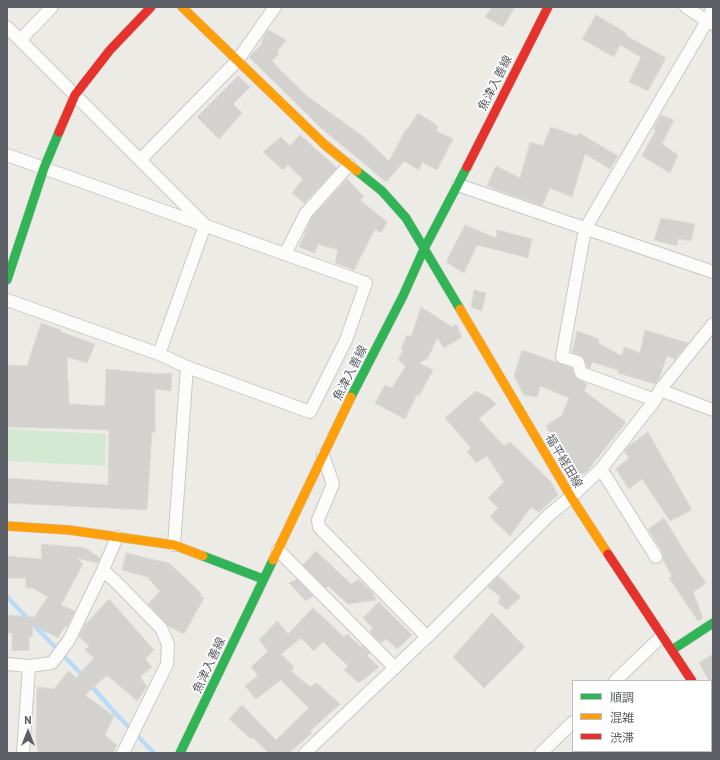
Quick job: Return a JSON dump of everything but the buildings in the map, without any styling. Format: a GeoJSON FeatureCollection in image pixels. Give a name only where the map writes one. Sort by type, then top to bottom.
{"type":"FeatureCollection","features":[{"type":"Feature","properties":{"kind":"main road"},"geometry":{"type":"LineString","coordinates":[[7,280],[44,168],[75,95],[110,50],[151,7]]}},
{"type":"Feature","properties":{"kind":"main road","name":"福平経田線"},"geometry":{"type":"LineString","coordinates":[[182,7],[325,145],[382,191],[406,218],[571,497],[691,680]]}},
{"type":"Feature","properties":{"kind":"main road","name":"魚津入善線"},"geometry":{"type":"LineString","coordinates":[[182,749],[323,455],[403,296],[424,249],[548,7]]}},
{"type":"Feature","properties":{"kind":"main road"},"geometry":{"type":"LineString","coordinates":[[7,526],[69,530],[174,544],[264,579]]}},
{"type":"Feature","properties":{"kind":"main road"},"geometry":{"type":"LineString","coordinates":[[672,650],[713,622]]}},
{"type":"Feature","properties":{"kind":"street"},"geometry":{"type":"LineString","coordinates":[[20,40],[52,7]]}},
{"type":"Feature","properties":{"kind":"street"},"geometry":{"type":"LineString","coordinates":[[140,160],[237,61],[275,7]]}},
{"type":"Feature","properties":{"kind":"street"},"geometry":{"type":"LineString","coordinates":[[686,7],[710,23]]}},
{"type":"Feature","properties":{"kind":"street"},"geometry":{"type":"LineString","coordinates":[[713,7],[710,23],[585,229],[562,357],[578,362],[581,373],[713,410]]}},
{"type":"Feature","properties":{"kind":"street"},"geometry":{"type":"LineString","coordinates":[[7,27],[205,225]]}},
{"type":"Feature","properties":{"kind":"street"},"geometry":{"type":"LineString","coordinates":[[7,155],[366,283],[346,340],[310,412],[187,367],[159,354],[7,300]]}},
{"type":"Feature","properties":{"kind":"street"},"geometry":{"type":"LineString","coordinates":[[285,254],[306,213],[349,165]]}},
{"type":"Feature","properties":{"kind":"street"},"geometry":{"type":"LineString","coordinates":[[458,185],[713,272]]}},
{"type":"Feature","properties":{"kind":"street"},"geometry":{"type":"LineString","coordinates":[[159,354],[205,225]]}},
{"type":"Feature","properties":{"kind":"street"},"geometry":{"type":"LineString","coordinates":[[305,753],[427,638],[549,515],[601,469],[713,324]]}},
{"type":"Feature","properties":{"kind":"street"},"geometry":{"type":"LineString","coordinates":[[174,544],[187,367]]}},
{"type":"Feature","properties":{"kind":"street"},"geometry":{"type":"LineString","coordinates":[[323,455],[333,484],[318,520],[320,527],[427,638]]}},
{"type":"Feature","properties":{"kind":"street"},"geometry":{"type":"LineString","coordinates":[[601,469],[656,557]]}},
{"type":"Feature","properties":{"kind":"street"},"geometry":{"type":"LineString","coordinates":[[7,664],[29,666],[52,663],[69,640],[103,570],[117,537]]}},
{"type":"Feature","properties":{"kind":"street"},"geometry":{"type":"LineString","coordinates":[[278,550],[395,668]]}},
{"type":"Feature","properties":{"kind":"street"},"geometry":{"type":"LineString","coordinates":[[103,570],[161,628],[168,644],[167,664],[124,753]]}},
{"type":"Feature","properties":{"kind":"street"},"geometry":{"type":"LineString","coordinates":[[616,680],[662,636]]}},
{"type":"Feature","properties":{"kind":"street"},"geometry":{"type":"LineString","coordinates":[[23,753],[29,666]]}},
{"type":"Feature","properties":{"kind":"street"},"geometry":{"type":"LineString","coordinates":[[541,753],[572,723]]}},
{"type":"Feature","properties":{"kind":"green space"},"geometry":{"type":"Polygon","coordinates":[[[7,429],[106,434],[105,466],[7,461],[7,429]]]}},
{"type":"Feature","properties":{"kind":"waterway"},"geometry":{"type":"LineString","coordinates":[[7,597],[84,677]]}},
{"type":"Feature","properties":{"kind":"waterway"},"geometry":{"type":"LineString","coordinates":[[90,684],[116,714],[154,753]]}},
{"type":"Feature","properties":{"kind":"traffic: fast"},"geometry":{"type":"LineString","coordinates":[[7,280],[44,168],[59,132]]}},
{"type":"Feature","properties":{"kind":"traffic: fast"},"geometry":{"type":"LineString","coordinates":[[351,397],[403,296],[424,249],[467,167]]}},
{"type":"Feature","properties":{"kind":"traffic: fast"},"geometry":{"type":"LineString","coordinates":[[357,171],[382,191],[406,218],[460,309]]}},
{"type":"Feature","properties":{"kind":"traffic: fast"},"geometry":{"type":"LineString","coordinates":[[203,556],[263,579]]}},
{"type":"Feature","properties":{"kind":"traffic: fast"},"geometry":{"type":"LineString","coordinates":[[180,753],[273,560]]}},
{"type":"Feature","properties":{"kind":"traffic: fast"},"geometry":{"type":"LineString","coordinates":[[672,650],[713,623]]}},
{"type":"Feature","properties":{"kind":"traffic: slow"},"geometry":{"type":"LineString","coordinates":[[182,7],[325,145],[357,171]]}},
{"type":"Feature","properties":{"kind":"traffic: slow"},"geometry":{"type":"LineString","coordinates":[[460,309],[571,497],[608,554]]}},
{"type":"Feature","properties":{"kind":"traffic: slow"},"geometry":{"type":"LineString","coordinates":[[273,560],[351,397]]}},
{"type":"Feature","properties":{"kind":"traffic: slow"},"geometry":{"type":"LineString","coordinates":[[7,526],[69,530],[174,545],[203,556]]}},
{"type":"Feature","properties":{"kind":"traffic: jam"},"geometry":{"type":"LineString","coordinates":[[59,132],[75,95],[110,50],[151,7]]}},
{"type":"Feature","properties":{"kind":"traffic: jam"},"geometry":{"type":"LineString","coordinates":[[467,167],[548,7]]}},
{"type":"Feature","properties":{"kind":"traffic: jam"},"geometry":{"type":"LineString","coordinates":[[608,554],[691,680]]}}]}
